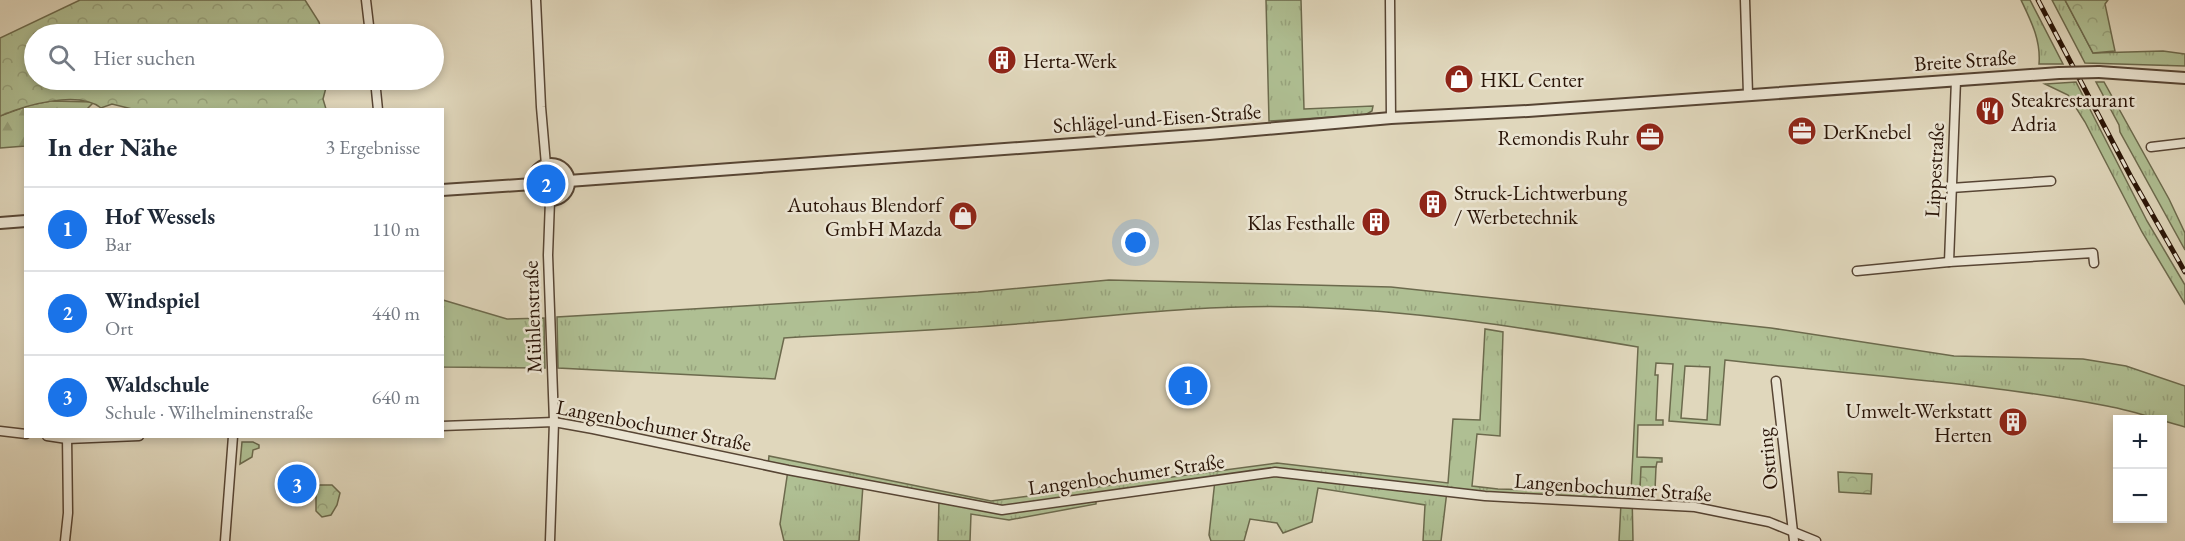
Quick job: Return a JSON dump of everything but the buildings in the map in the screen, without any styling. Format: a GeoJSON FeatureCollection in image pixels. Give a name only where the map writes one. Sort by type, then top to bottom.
{"type":"FeatureCollection","features":[{"type":"Feature","properties":{"kind":"street"},"geometry":{"type":"LineString","coordinates":[[366,0],[369,24]]}},
{"type":"Feature","properties":{"kind":"street"},"geometry":{"type":"LineString","coordinates":[[536,0],[546,165]]}},
{"type":"Feature","properties":{"kind":"street"},"geometry":{"type":"LineString","coordinates":[[1390,0],[1391,118]]}},
{"type":"Feature","properties":{"kind":"street"},"geometry":{"type":"LineString","coordinates":[[1745,0],[1748,94]]}},
{"type":"Feature","properties":{"kind":"street","name":"Breite Straße"},"geometry":{"type":"LineString","coordinates":[[1748,94],[2059,73],[2099,72],[2185,78]]}},
{"type":"Feature","properties":{"kind":"street","name":"Lippestraße"},"geometry":{"type":"LineString","coordinates":[[1948,262],[1956,80]]}},
{"type":"Feature","properties":{"kind":"street"},"geometry":{"type":"LineString","coordinates":[[376,90],[378,108]]}},
{"type":"Feature","properties":{"kind":"street","name":"Schlägel-und-Eisen-Straße"},"geometry":{"type":"LineString","coordinates":[[568,181],[1197,135],[1391,118],[1552,109],[1748,94]]}},
{"type":"Feature","properties":{"kind":"street"},"geometry":{"type":"LineString","coordinates":[[2151,147],[2185,143]]}},
{"type":"Feature","properties":{"kind":"street"},"geometry":{"type":"LineString","coordinates":[[553,164],[565,172],[568,181],[563,195],[550,200],[539,195],[533,184],[536,172],[546,165],[553,164]]}},
{"type":"Feature","properties":{"kind":"street"},"geometry":{"type":"LineString","coordinates":[[1951,188],[2051,181]]}},
{"type":"Feature","properties":{"kind":"street"},"geometry":{"type":"LineString","coordinates":[[444,190],[533,184]]}},
{"type":"Feature","properties":{"kind":"street","name":"Mühlenstraße"},"geometry":{"type":"LineString","coordinates":[[550,200],[548,255],[554,422],[550,541]]}},
{"type":"Feature","properties":{"kind":"street"},"geometry":{"type":"LineString","coordinates":[[0,223],[24,221]]}},
{"type":"Feature","properties":{"kind":"street"},"geometry":{"type":"LineString","coordinates":[[1857,272],[1948,262],[2093,253],[2094,263]]}},
{"type":"Feature","properties":{"kind":"street","name":"Ostring"},"geometry":{"type":"LineString","coordinates":[[1776,381],[1793,537]]}},
{"type":"Feature","properties":{"kind":"street","name":"Langenbochumer Straße"},"geometry":{"type":"LineString","coordinates":[[444,426],[554,422],[1002,510],[1275,472],[1485,496],[1695,507],[1769,522],[1793,537],[1816,541]]}},
{"type":"Feature","properties":{"kind":"street"},"geometry":{"type":"LineString","coordinates":[[0,431],[24,434]]}},
{"type":"Feature","properties":{"kind":"street"},"geometry":{"type":"LineString","coordinates":[[65,541],[68,513],[67,438]]}},
{"type":"Feature","properties":{"kind":"street"},"geometry":{"type":"LineString","coordinates":[[225,541],[233,438]]}},
{"type":"Feature","properties":{"kind":"green space"},"geometry":{"type":"Polygon","coordinates":[[[80,0],[305,0],[320,24],[29,24],[80,0]]]}},
{"type":"Feature","properties":{"kind":"green space"},"geometry":{"type":"Polygon","coordinates":[[[1266,0],[1301,0],[1304,109],[1373,106],[1372,111],[1365,115],[1269,121],[1266,0]]]}},
{"type":"Feature","properties":{"kind":"green space"},"geometry":{"type":"Polygon","coordinates":[[[2021,0],[2030,0],[2063,64],[2039,64],[2037,39],[2021,0]]]}},
{"type":"Feature","properties":{"kind":"green space"},"geometry":{"type":"Polygon","coordinates":[[[2052,0],[2065,0],[2093,53],[2163,51],[2185,54],[2185,66],[2085,63],[2052,0]]]}},
{"type":"Feature","properties":{"kind":"green space"},"geometry":{"type":"Polygon","coordinates":[[[2065,0],[2108,0],[2105,4],[2115,51],[2093,53],[2065,0]]]}},
{"type":"Feature","properties":{"kind":"green space"},"geometry":{"type":"Polygon","coordinates":[[[24,27],[24,90],[325,90],[323,99],[326,108],[128,108],[112,104],[101,108],[79,100],[66,100],[37,104],[0,116],[0,38],[24,27]]]}},
{"type":"Feature","properties":{"kind":"green space"},"geometry":{"type":"Polygon","coordinates":[[[2076,82],[2147,221],[2185,285],[2185,304],[2142,232],[2085,122],[2068,95],[2045,84],[2076,82]]]}},
{"type":"Feature","properties":{"kind":"green space"},"geometry":{"type":"Polygon","coordinates":[[[2096,82],[2104,82],[2169,199],[2185,233],[2185,250],[2120,132],[2119,125],[2096,82]]]}},
{"type":"Feature","properties":{"kind":"green space"},"geometry":{"type":"Polygon","coordinates":[[[51,101],[94,102],[88,108],[24,108],[24,146],[0,148],[0,116],[30,105],[51,101]]]}},
{"type":"Feature","properties":{"kind":"green space"},"geometry":{"type":"Polygon","coordinates":[[[551,173],[557,176],[560,182],[557,188],[551,191],[545,188],[542,182],[545,176],[551,173]]]}},
{"type":"Feature","properties":{"kind":"green space"},"geometry":{"type":"Polygon","coordinates":[[[1109,280],[1391,287],[1771,328],[1954,356],[2083,359],[2126,366],[2185,386],[2185,427],[2167,422],[2167,415],[2144,415],[2117,408],[2012,391],[1725,360],[1720,425],[1669,421],[1673,364],[1656,363],[1655,375],[1658,375],[1656,420],[1663,420],[1663,425],[1638,425],[1637,457],[1662,458],[1662,462],[1657,462],[1656,467],[1642,467],[1640,489],[1655,490],[1655,494],[1632,493],[1633,541],[1619,541],[1621,503],[1447,491],[1441,541],[1423,541],[1425,505],[1318,488],[1312,522],[1283,533],[1277,523],[1250,519],[1244,541],[1211,541],[1209,535],[1215,480],[1096,496],[1096,504],[1009,520],[971,514],[970,541],[938,541],[939,499],[863,485],[859,541],[784,541],[780,524],[788,470],[768,465],[769,456],[991,501],[1277,463],[1448,483],[1453,419],[1480,420],[1485,329],[1503,332],[1500,436],[1477,434],[1472,486],[1498,489],[1631,493],[1638,347],[1428,316],[1300,307],[1232,307],[968,328],[784,338],[775,379],[558,368],[557,317],[978,292],[1109,280]],[[1685,366],[1681,418],[1707,420],[1710,367],[1685,366]]]}},
{"type":"Feature","properties":{"kind":"green space"},"geometry":{"type":"Polygon","coordinates":[[[444,300],[507,319],[544,318],[545,368],[444,367],[444,300]]]}},
{"type":"Feature","properties":{"kind":"green space"},"geometry":{"type":"Polygon","coordinates":[[[242,442],[253,442],[259,445],[259,448],[253,450],[252,457],[240,464],[242,442]]]}},
{"type":"Feature","properties":{"kind":"green space"},"geometry":{"type":"Polygon","coordinates":[[[1641,467],[1656,467],[1655,490],[1640,489],[1641,467]]]}},
{"type":"Feature","properties":{"kind":"green space"},"geometry":{"type":"Polygon","coordinates":[[[1838,472],[1872,474],[1871,494],[1839,492],[1838,472]]]}},
{"type":"Feature","properties":{"kind":"green space"},"geometry":{"type":"Polygon","coordinates":[[[316,485],[332,485],[340,493],[331,515],[322,517],[316,511],[316,485]]]}},
{"type":"Feature","properties":{"kind":"railway"},"geometry":{"type":"LineString","coordinates":[[2038,0],[2131,177],[2185,272]]}},
{"type":"Feature","properties":{"kind":"place","name":"Herta-Werk"},"geometry":{"type":"Point","coordinates":[1002,60]}},
{"type":"Feature","properties":{"kind":"place","name":"HKL Center"},"geometry":{"type":"Point","coordinates":[1459,79]}},
{"type":"Feature","properties":{"kind":"place","name":"Steakrestaurant Adria"},"geometry":{"type":"Point","coordinates":[1990,111]}},
{"type":"Feature","properties":{"kind":"place","name":"DerKnebel"},"geometry":{"type":"Point","coordinates":[1802,131]}},
{"type":"Feature","properties":{"kind":"place","name":"Remondis Ruhr"},"geometry":{"type":"Point","coordinates":[1650,137]}},
{"type":"Feature","properties":{"kind":"place","name":"Windspiel"},"geometry":{"type":"Point","coordinates":[546,184]}},
{"type":"Feature","properties":{"kind":"place","name":"Struck-Lichtwerbung / Werbetechnik"},"geometry":{"type":"Point","coordinates":[1433,204]}},
{"type":"Feature","properties":{"kind":"place","name":"Autohaus Blendorf GmbH Mazda"},"geometry":{"type":"Point","coordinates":[963,216]}},
{"type":"Feature","properties":{"kind":"place","name":"Klas Festhalle"},"geometry":{"type":"Point","coordinates":[1376,222]}},
{"type":"Feature","properties":{"kind":"place","name":"Hof Wessels"},"geometry":{"type":"Point","coordinates":[1188,386]}},
{"type":"Feature","properties":{"kind":"place","name":"Umwelt-Werkstatt Herten"},"geometry":{"type":"Point","coordinates":[2013,422]}},
{"type":"Feature","properties":{"kind":"place","name":"Waldschule"},"geometry":{"type":"Point","coordinates":[297,484]}}]}
